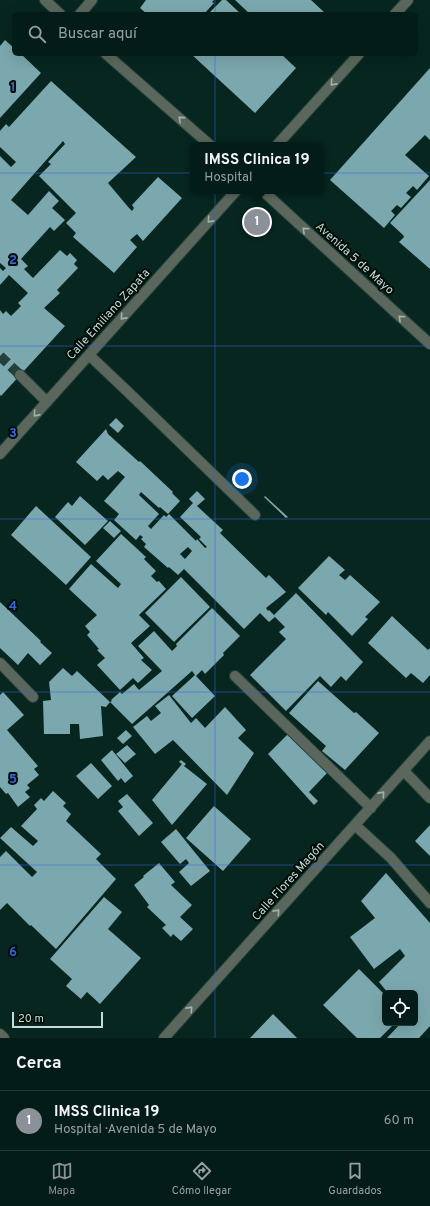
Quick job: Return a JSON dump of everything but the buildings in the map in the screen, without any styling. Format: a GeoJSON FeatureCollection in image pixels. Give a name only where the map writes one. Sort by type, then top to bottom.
{"type":"FeatureCollection","features":[{"type":"Feature","properties":{"kind":"street"},"geometry":{"type":"LineString","coordinates":[[45,0],[58,12]]}},
{"type":"Feature","properties":{"kind":"street"},"geometry":{"type":"LineString","coordinates":[[82,12],[92,0]]}},
{"type":"Feature","properties":{"kind":"street"},"geometry":{"type":"LineString","coordinates":[[397,12],[408,0]]}},
{"type":"Feature","properties":{"kind":"street"},"geometry":{"type":"LineString","coordinates":[[108,56],[207,142]]}},
{"type":"Feature","properties":{"kind":"street"},"geometry":{"type":"LineString","coordinates":[[280,142],[357,56]]}},
{"type":"Feature","properties":{"kind":"street","name":"Calle Emiliano Zapata"},"geometry":{"type":"LineString","coordinates":[[0,454],[233,194]]}},
{"type":"Feature","properties":{"kind":"street","name":"Avenida 5 de Mayo"},"geometry":{"type":"LineString","coordinates":[[266,194],[430,344]]}},
{"type":"Feature","properties":{"kind":"street"},"geometry":{"type":"LineString","coordinates":[[89,355],[255,515]]}},
{"type":"Feature","properties":{"kind":"street"},"geometry":{"type":"LineString","coordinates":[[20,375],[47,402]]}},
{"type":"Feature","properties":{"kind":"street"},"geometry":{"type":"LineString","coordinates":[[0,663],[33,697]]}},
{"type":"Feature","properties":{"kind":"street"},"geometry":{"type":"LineString","coordinates":[[235,676],[371,808]]}},
{"type":"Feature","properties":{"kind":"street","name":"Calle Flores Magón"},"geometry":{"type":"LineString","coordinates":[[164,1038],[430,741]]}},
{"type":"Feature","properties":{"kind":"street"},"geometry":{"type":"LineString","coordinates":[[404,770],[430,798]]}},
{"type":"Feature","properties":{"kind":"street"},"geometry":{"type":"LineString","coordinates":[[355,825],[391,858],[430,903]]}},
{"type":"Feature","properties":{"kind":"street"},"geometry":{"type":"LineString","coordinates":[[0,1034],[4,1038]]}},
{"type":"Feature","properties":{"kind":"tunnel"},"geometry":{"type":"LineString","coordinates":[[0,356],[20,375]]}},
{"type":"Feature","properties":{"kind":"place","name":"IMSS Clinica 19"},"geometry":{"type":"Point","coordinates":[257,222]}}]}
